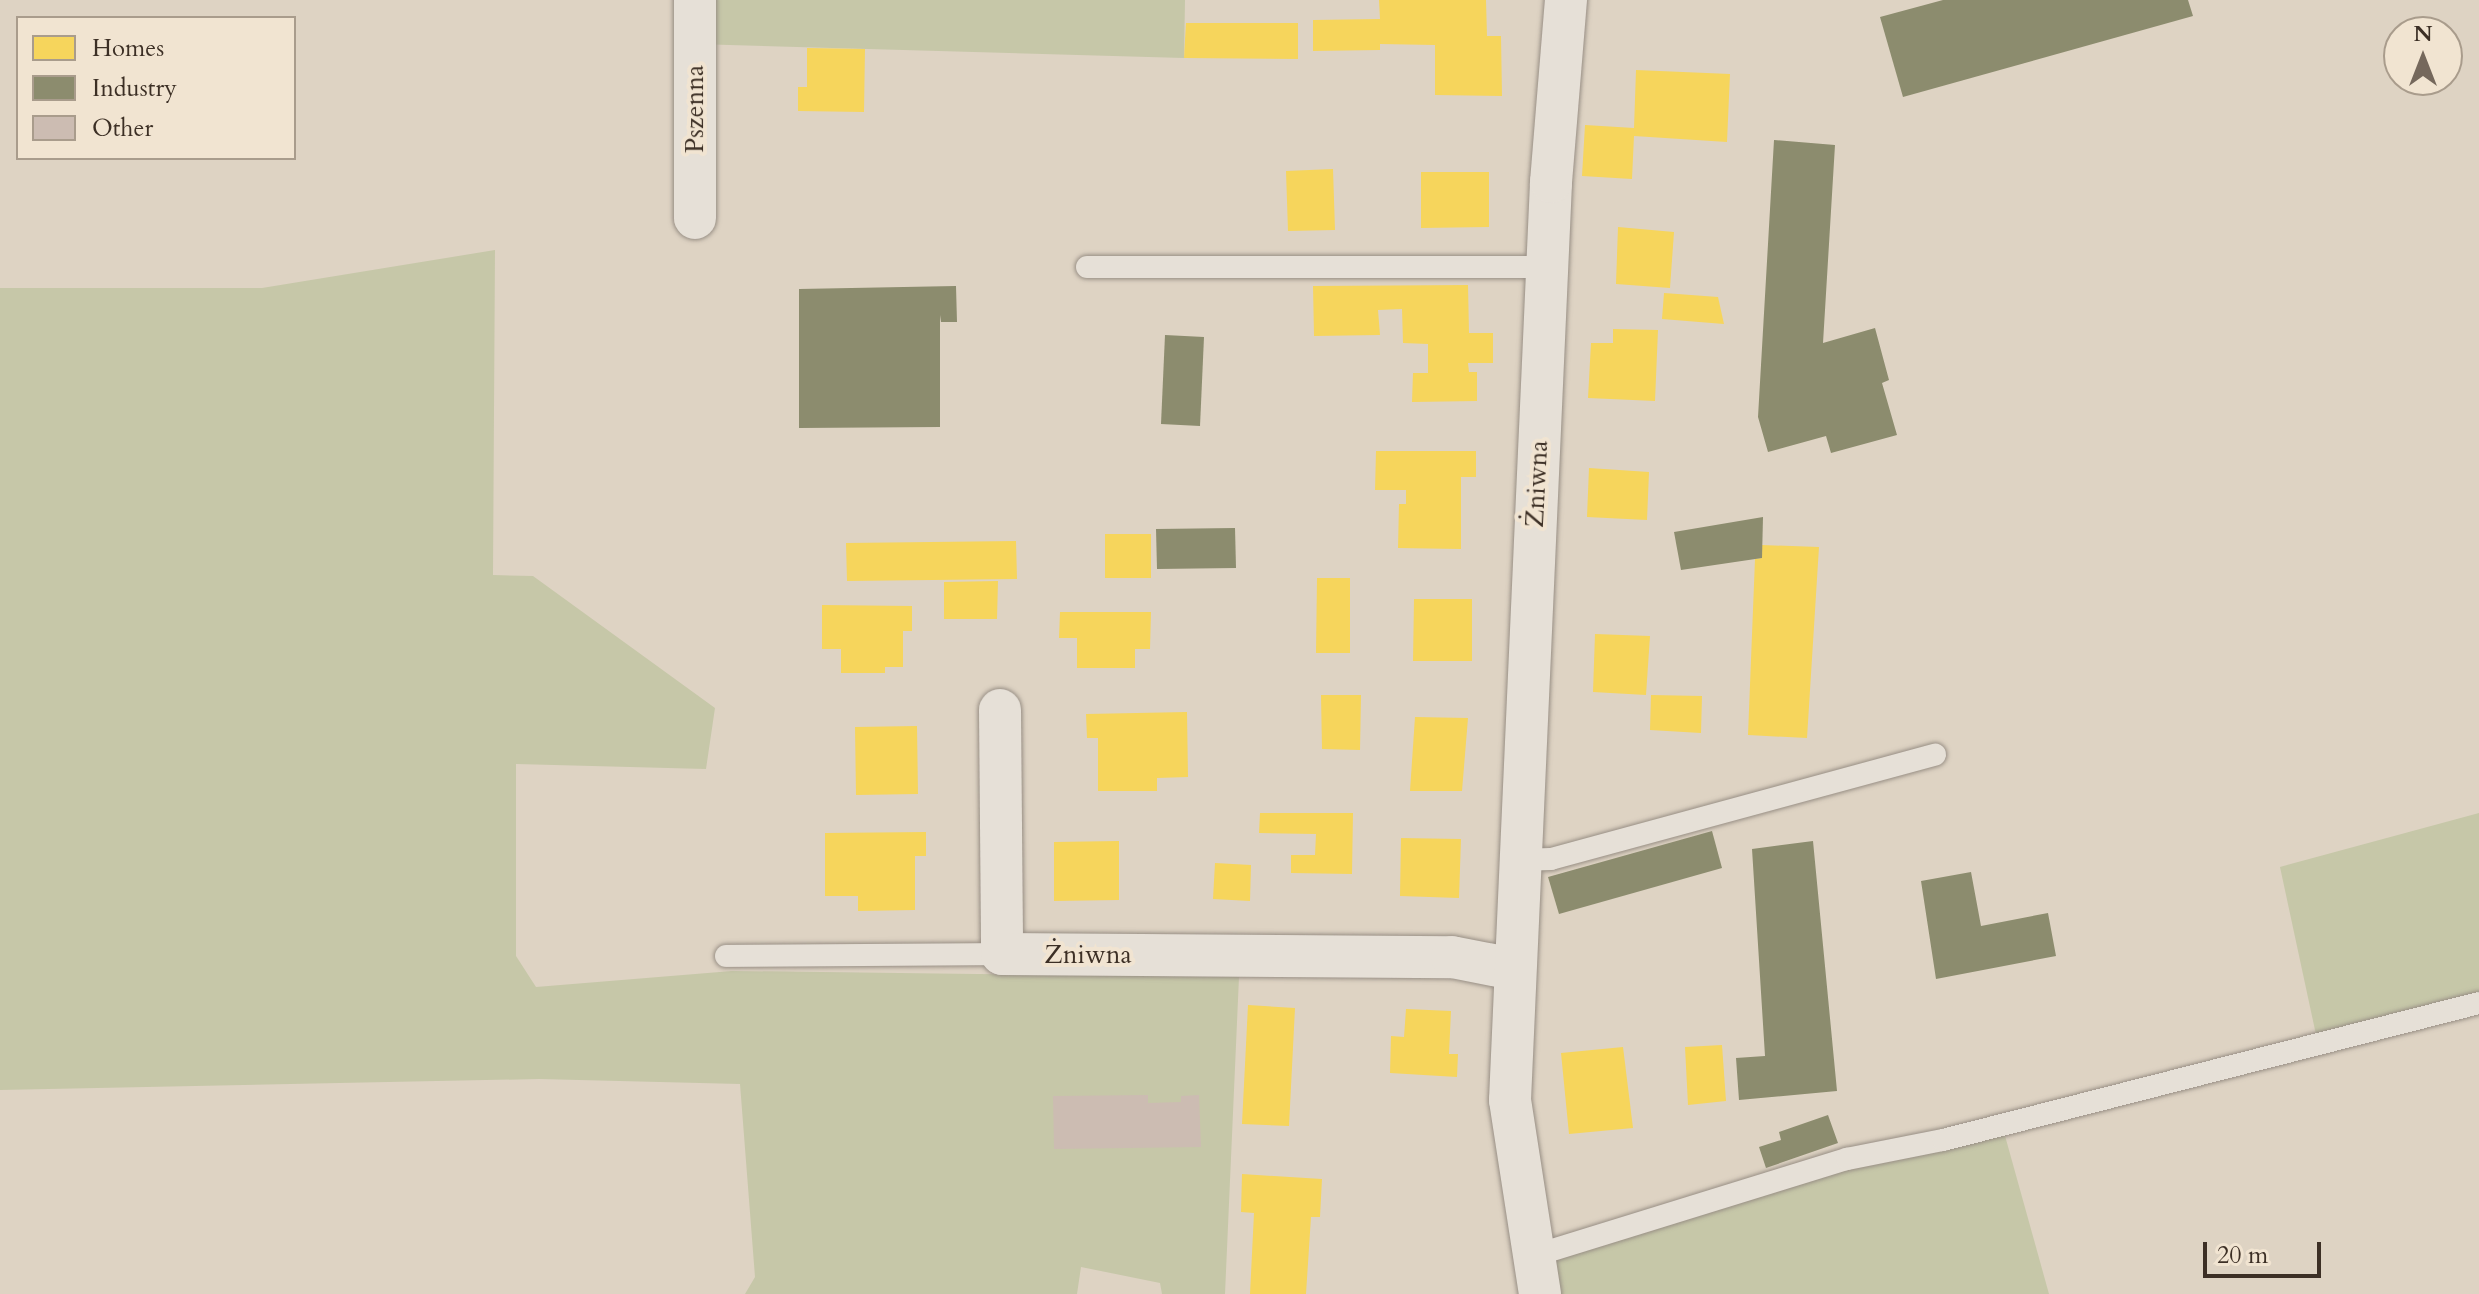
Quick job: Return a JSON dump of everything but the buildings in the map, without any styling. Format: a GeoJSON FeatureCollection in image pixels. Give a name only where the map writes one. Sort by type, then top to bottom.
{"type":"FeatureCollection","features":[{"type":"Feature","properties":{"kind":"street","name":"Pszenna"},"geometry":{"type":"LineString","coordinates":[[695,0],[695,218]]}},
{"type":"Feature","properties":{"kind":"street","name":"Żniwna"},"geometry":{"type":"LineString","coordinates":[[1536,1275],[1510,1100],[1547,267],[1566,0]]}},
{"type":"Feature","properties":{"kind":"street"},"geometry":{"type":"LineString","coordinates":[[1000,710],[1002,954]]}},
{"type":"Feature","properties":{"kind":"street","name":"Żniwna"},"geometry":{"type":"LineString","coordinates":[[1002,954],[1452,957],[1514,969]]}},
{"type":"Feature","properties":{"kind":"lane"},"geometry":{"type":"LineString","coordinates":[[1087,267],[1547,267]]}},
{"type":"Feature","properties":{"kind":"lane"},"geometry":{"type":"LineString","coordinates":[[1519,860],[1551,859],[1935,755]]}},
{"type":"Feature","properties":{"kind":"lane"},"geometry":{"type":"LineString","coordinates":[[726,956],[1002,954]]}},
{"type":"Feature","properties":{"kind":"lane"},"geometry":{"type":"LineString","coordinates":[[1536,1275],[1847,1159],[1943,1140],[2479,1003]]}},
{"type":"Feature","properties":{"kind":"green space"},"geometry":{"type":"Polygon","coordinates":[[[695,0],[1185,0],[1184,58],[695,44],[695,0]]]}},
{"type":"Feature","properties":{"kind":"green space"},"geometry":{"type":"Polygon","coordinates":[[[495,250],[493,575],[533,576],[715,708],[706,769],[516,764],[516,956],[536,987],[732,971],[1239,977],[1225,1294],[1162,1294],[1160,1283],[1081,1267],[1077,1294],[745,1294],[755,1277],[740,1084],[539,1079],[0,1090],[0,288],[262,288],[495,250]]]}},
{"type":"Feature","properties":{"kind":"green space"},"geometry":{"type":"Polygon","coordinates":[[[2479,813],[2479,1003],[2318,1044],[2280,867],[2479,813]]]}},
{"type":"Feature","properties":{"kind":"green space"},"geometry":{"type":"Polygon","coordinates":[[[2002,1125],[2049,1294],[1540,1294],[1533,1256],[2002,1125]]]}}]}
